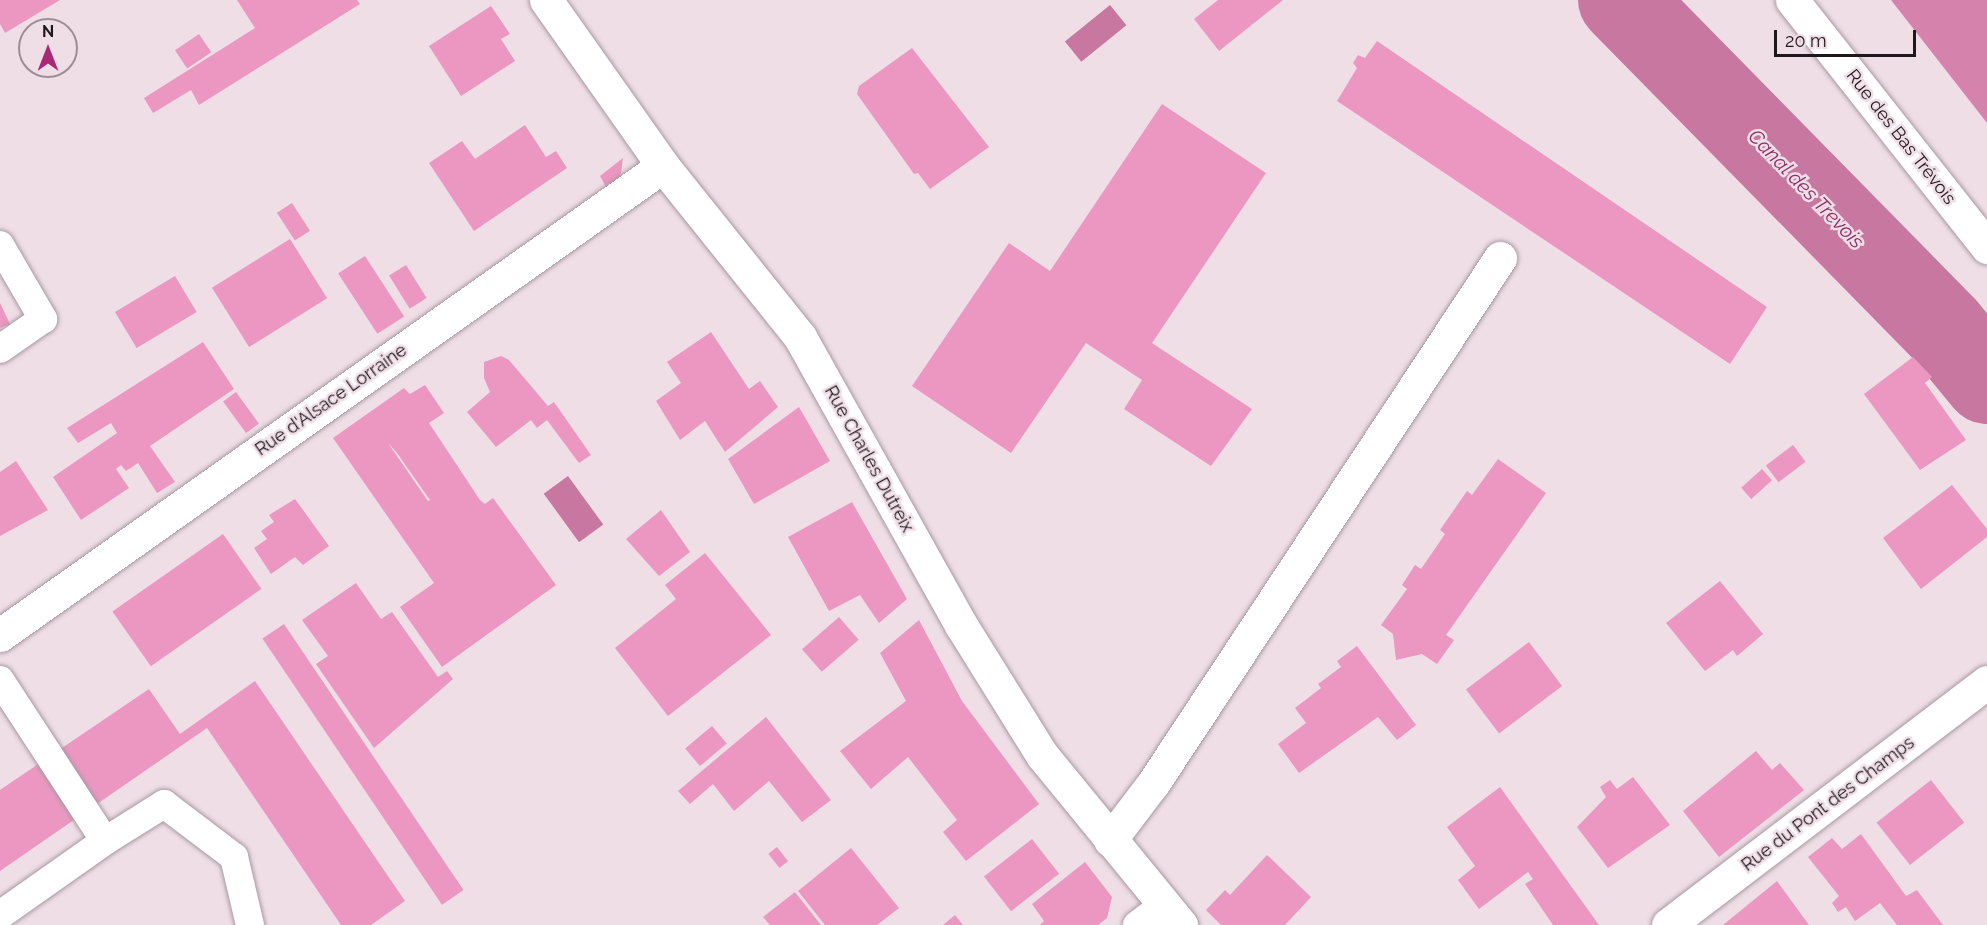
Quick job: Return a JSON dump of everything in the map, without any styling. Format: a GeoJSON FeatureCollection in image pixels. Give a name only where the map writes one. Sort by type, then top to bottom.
{"type":"FeatureCollection","features":[{"type":"Feature","properties":{"kind":"street","name":"Rue Charles Dutreix"},"geometry":{"type":"LineString","coordinates":[[546,0],[663,166],[800,337],[961,625],[1042,754],[1110,840],[1160,919]]}},
{"type":"Feature","properties":{"kind":"street","name":"Rue des Bas Trévois"},"geometry":{"type":"LineString","coordinates":[[1792,0],[1987,246]]}},
{"type":"Feature","properties":{"kind":"street","name":"Rue d'Alsace Lorraine"},"geometry":{"type":"LineString","coordinates":[[0,635],[663,166]]}},
{"type":"Feature","properties":{"kind":"street"},"geometry":{"type":"LineString","coordinates":[[1110,840],[1154,782],[1500,258]]}},
{"type":"Feature","properties":{"kind":"street","name":"Rue du Pont des Champs"},"geometry":{"type":"LineString","coordinates":[[1668,925],[1987,682]]}},
{"type":"Feature","properties":{"kind":"lane"},"geometry":{"type":"LineString","coordinates":[[0,245],[43,319],[0,349]]}},
{"type":"Feature","properties":{"kind":"lane"},"geometry":{"type":"LineString","coordinates":[[0,680],[105,841]]}},
{"type":"Feature","properties":{"kind":"lane"},"geometry":{"type":"LineString","coordinates":[[0,915],[105,841],[165,804],[234,857],[250,925]]}},
{"type":"Feature","properties":{"kind":"shaded area"},"geometry":{"type":"Polygon","coordinates":[[[1891,0],[1987,0],[1987,123],[1891,0]]]}},
{"type":"Feature","properties":{"kind":"shaded area"},"geometry":{"type":"Polygon","coordinates":[[[1110,5],[1126,25],[1081,62],[1065,42],[1110,5]]]}},
{"type":"Feature","properties":{"kind":"shaded area"},"geometry":{"type":"Polygon","coordinates":[[[568,476],[603,525],[579,542],[544,494],[568,476]]]}},
{"type":"Feature","properties":{"kind":"building"},"geometry":{"type":"Polygon","coordinates":[[[0,0],[60,0],[30,18],[18,18],[18,25],[5,33],[0,24],[0,0]]]}},
{"type":"Feature","properties":{"kind":"building"},"geometry":{"type":"Polygon","coordinates":[[[237,0],[357,0],[360,4],[199,105],[191,90],[153,113],[144,98],[255,28],[237,0]]]}},
{"type":"Feature","properties":{"kind":"building"},"geometry":{"type":"Polygon","coordinates":[[[1218,0],[1283,0],[1219,51],[1194,19],[1218,0]]]}},
{"type":"Feature","properties":{"kind":"building"},"geometry":{"type":"Polygon","coordinates":[[[491,6],[510,34],[501,39],[515,61],[461,96],[429,46],[491,6]]]}},
{"type":"Feature","properties":{"kind":"building"},"geometry":{"type":"Polygon","coordinates":[[[199,34],[211,52],[187,68],[175,50],[199,34]]]}},
{"type":"Feature","properties":{"kind":"building"},"geometry":{"type":"Polygon","coordinates":[[[1377,41],[1767,307],[1730,364],[1337,101],[1357,68],[1353,63],[1358,55],[1365,58],[1377,41]]]}},
{"type":"Feature","properties":{"kind":"building"},"geometry":{"type":"Polygon","coordinates":[[[912,48],[989,147],[930,189],[918,173],[914,174],[857,94],[859,86],[912,48]]]}},
{"type":"Feature","properties":{"kind":"building"},"geometry":{"type":"Polygon","coordinates":[[[1162,104],[1266,173],[1152,343],[1252,409],[1211,466],[1124,409],[1142,380],[1086,343],[1011,453],[912,386],[1009,243],[1050,271],[1162,104]]]}},
{"type":"Feature","properties":{"kind":"building"},"geometry":{"type":"Polygon","coordinates":[[[525,125],[546,157],[556,151],[567,168],[474,231],[429,163],[462,141],[475,159],[525,125]]]}},
{"type":"Feature","properties":{"kind":"building"},"geometry":{"type":"Polygon","coordinates":[[[623,158],[620,180],[607,189],[600,176],[623,158]]]}},
{"type":"Feature","properties":{"kind":"building"},"geometry":{"type":"Polygon","coordinates":[[[292,203],[310,231],[295,240],[277,213],[292,203]]]}},
{"type":"Feature","properties":{"kind":"building"},"geometry":{"type":"Polygon","coordinates":[[[290,239],[327,298],[249,347],[212,288],[290,239]]]}},
{"type":"Feature","properties":{"kind":"building"},"geometry":{"type":"Polygon","coordinates":[[[365,256],[404,316],[377,334],[338,273],[365,256]]]}},
{"type":"Feature","properties":{"kind":"building"},"geometry":{"type":"Polygon","coordinates":[[[406,265],[427,298],[410,309],[389,276],[406,265]]]}},
{"type":"Feature","properties":{"kind":"building"},"geometry":{"type":"Polygon","coordinates":[[[175,276],[197,312],[137,348],[115,312],[175,276]]]}},
{"type":"Feature","properties":{"kind":"building"},"geometry":{"type":"Polygon","coordinates":[[[0,303],[10,324],[0,328],[0,303]]]}},
{"type":"Feature","properties":{"kind":"building"},"geometry":{"type":"Polygon","coordinates":[[[711,332],[749,389],[760,381],[778,407],[725,452],[705,421],[680,440],[656,401],[681,383],[667,362],[711,332]]]}},
{"type":"Feature","properties":{"kind":"building"},"geometry":{"type":"Polygon","coordinates":[[[203,342],[234,389],[150,446],[175,482],[157,493],[138,463],[126,471],[121,465],[116,469],[129,488],[81,520],[53,477],[117,433],[111,423],[78,443],[67,428],[203,342]]]}},
{"type":"Feature","properties":{"kind":"building"},"geometry":{"type":"Polygon","coordinates":[[[501,356],[509,360],[548,406],[554,402],[591,455],[579,463],[547,420],[537,428],[531,420],[496,447],[467,412],[490,392],[484,378],[484,362],[501,356]]]}},
{"type":"Feature","properties":{"kind":"building"},"geometry":{"type":"Polygon","coordinates":[[[1913,357],[1932,377],[1925,383],[1966,440],[1920,470],[1864,394],[1913,357]]]}},
{"type":"Feature","properties":{"kind":"building"},"geometry":{"type":"Polygon","coordinates":[[[425,385],[444,413],[429,423],[480,500],[485,504],[493,498],[556,585],[442,667],[400,607],[434,583],[333,438],[404,388],[410,394],[425,385]],[[388,443],[428,501],[430,500],[388,443]]]}},
{"type":"Feature","properties":{"kind":"building"},"geometry":{"type":"Polygon","coordinates":[[[236,392],[259,424],[246,433],[223,401],[236,392]]]}},
{"type":"Feature","properties":{"kind":"building"},"geometry":{"type":"Polygon","coordinates":[[[799,407],[830,461],[754,504],[728,459],[799,407]]]}},
{"type":"Feature","properties":{"kind":"building"},"geometry":{"type":"Polygon","coordinates":[[[1793,445],[1806,462],[1778,482],[1766,465],[1793,445]]]}},
{"type":"Feature","properties":{"kind":"building"},"geometry":{"type":"Polygon","coordinates":[[[1498,459],[1546,493],[1446,635],[1454,640],[1437,664],[1422,654],[1396,660],[1393,634],[1381,625],[1407,589],[1402,585],[1415,565],[1421,569],[1445,534],[1440,530],[1467,491],[1472,495],[1498,459]]]}},
{"type":"Feature","properties":{"kind":"building"},"geometry":{"type":"Polygon","coordinates":[[[16,461],[48,510],[0,536],[0,472],[16,461]]]}},
{"type":"Feature","properties":{"kind":"building"},"geometry":{"type":"Polygon","coordinates":[[[1762,469],[1772,480],[1751,499],[1741,488],[1762,469]]]}},
{"type":"Feature","properties":{"kind":"building"},"geometry":{"type":"Polygon","coordinates":[[[1952,485],[1987,529],[1987,537],[1921,589],[1883,538],[1952,485]]]}},
{"type":"Feature","properties":{"kind":"building"},"geometry":{"type":"Polygon","coordinates":[[[295,499],[329,546],[303,565],[295,557],[271,574],[254,548],[267,539],[261,531],[274,522],[269,515],[295,499]]]}},
{"type":"Feature","properties":{"kind":"building"},"geometry":{"type":"Polygon","coordinates":[[[852,502],[907,599],[879,623],[860,595],[829,611],[788,537],[852,502]]]}},
{"type":"Feature","properties":{"kind":"building"},"geometry":{"type":"Polygon","coordinates":[[[661,510],[690,552],[659,576],[626,539],[661,510]]]}},
{"type":"Feature","properties":{"kind":"building"},"geometry":{"type":"Polygon","coordinates":[[[223,534],[261,589],[151,666],[112,611],[223,534]]]}},
{"type":"Feature","properties":{"kind":"building"},"geometry":{"type":"Polygon","coordinates":[[[705,553],[771,635],[668,716],[615,648],[676,599],[665,585],[705,553]]]}},
{"type":"Feature","properties":{"kind":"building"},"geometry":{"type":"Polygon","coordinates":[[[1720,581],[1763,634],[1737,656],[1733,650],[1705,671],[1666,623],[1720,581]]]}},
{"type":"Feature","properties":{"kind":"building"},"geometry":{"type":"Polygon","coordinates":[[[356,583],[381,619],[392,612],[438,677],[447,671],[453,679],[374,748],[316,664],[328,656],[302,620],[356,583]]]}},
{"type":"Feature","properties":{"kind":"building"},"geometry":{"type":"Polygon","coordinates":[[[839,617],[859,640],[822,672],[802,649],[839,617]]]}},
{"type":"Feature","properties":{"kind":"building"},"geometry":{"type":"Polygon","coordinates":[[[919,620],[962,701],[1039,804],[966,861],[943,832],[957,820],[908,757],[871,789],[840,751],[906,701],[880,653],[919,620]]]}},
{"type":"Feature","properties":{"kind":"building"},"geometry":{"type":"Polygon","coordinates":[[[284,624],[464,890],[442,905],[262,639],[284,624]]]}},
{"type":"Feature","properties":{"kind":"building"},"geometry":{"type":"Polygon","coordinates":[[[1529,642],[1562,686],[1499,733],[1466,690],[1529,642]]]}},
{"type":"Feature","properties":{"kind":"building"},"geometry":{"type":"Polygon","coordinates":[[[1357,646],[1416,725],[1397,740],[1378,717],[1299,773],[1278,744],[1306,723],[1295,708],[1321,688],[1318,684],[1341,667],[1337,661],[1357,646]]]}},
{"type":"Feature","properties":{"kind":"building"},"geometry":{"type":"Polygon","coordinates":[[[255,681],[405,901],[371,925],[341,925],[207,728],[0,871],[0,790],[149,689],[180,734],[255,681]]]}},
{"type":"Feature","properties":{"kind":"building"},"geometry":{"type":"Polygon","coordinates":[[[766,717],[831,800],[802,822],[769,781],[734,811],[713,784],[690,804],[678,791],[766,717]]]}},
{"type":"Feature","properties":{"kind":"building"},"geometry":{"type":"Polygon","coordinates":[[[712,726],[727,744],[700,766],[685,748],[712,726]]]}},
{"type":"Feature","properties":{"kind":"building"},"geometry":{"type":"Polygon","coordinates":[[[1756,751],[1772,770],[1780,763],[1804,790],[1719,857],[1683,811],[1756,751]]]}},
{"type":"Feature","properties":{"kind":"building"},"geometry":{"type":"Polygon","coordinates":[[[1633,777],[1670,825],[1608,868],[1577,827],[1606,797],[1600,787],[1610,780],[1617,789],[1633,777]]]}},
{"type":"Feature","properties":{"kind":"building"},"geometry":{"type":"Polygon","coordinates":[[[1931,780],[1964,823],[1910,865],[1877,822],[1931,780]]]}},
{"type":"Feature","properties":{"kind":"building"},"geometry":{"type":"Polygon","coordinates":[[[1500,787],[1599,925],[1553,925],[1525,884],[1533,879],[1528,872],[1479,909],[1458,880],[1475,866],[1447,827],[1500,787]]]}},
{"type":"Feature","properties":{"kind":"building"},"geometry":{"type":"Polygon","coordinates":[[[1861,834],[1906,896],[1917,890],[1943,925],[1897,925],[1880,903],[1855,921],[1846,907],[1838,912],[1832,903],[1839,896],[1808,857],[1832,838],[1842,849],[1861,834]]]}},
{"type":"Feature","properties":{"kind":"building"},"geometry":{"type":"Polygon","coordinates":[[[1032,839],[1059,874],[1011,911],[984,877],[1032,839]]]}},
{"type":"Feature","properties":{"kind":"building"},"geometry":{"type":"Polygon","coordinates":[[[777,847],[788,861],[779,868],[768,854],[777,847]]]}},
{"type":"Feature","properties":{"kind":"building"},"geometry":{"type":"Polygon","coordinates":[[[851,848],[899,908],[877,925],[825,925],[798,891],[851,848]]]}},
{"type":"Feature","properties":{"kind":"building"},"geometry":{"type":"Polygon","coordinates":[[[1267,855],[1311,897],[1285,925],[1221,925],[1206,910],[1225,890],[1230,895],[1267,855]]]}},
{"type":"Feature","properties":{"kind":"building"},"geometry":{"type":"Polygon","coordinates":[[[1085,862],[1112,897],[1107,918],[1098,925],[1040,925],[1044,921],[1032,904],[1085,862]]]}},
{"type":"Feature","properties":{"kind":"building"},"geometry":{"type":"Polygon","coordinates":[[[1777,881],[1809,925],[1723,925],[1777,881]]]}},
{"type":"Feature","properties":{"kind":"building"},"geometry":{"type":"Polygon","coordinates":[[[795,892],[821,925],[770,925],[763,917],[795,892]]]}},
{"type":"Feature","properties":{"kind":"building"},"geometry":{"type":"Polygon","coordinates":[[[955,915],[963,925],[943,925],[955,915]]]}},
{"type":"Feature","properties":{"kind":"waterway","name":"Canal des Trevois"},"geometry":{"type":"LineString","coordinates":[[1621,0],[1945,330],[1987,381]]}}]}
